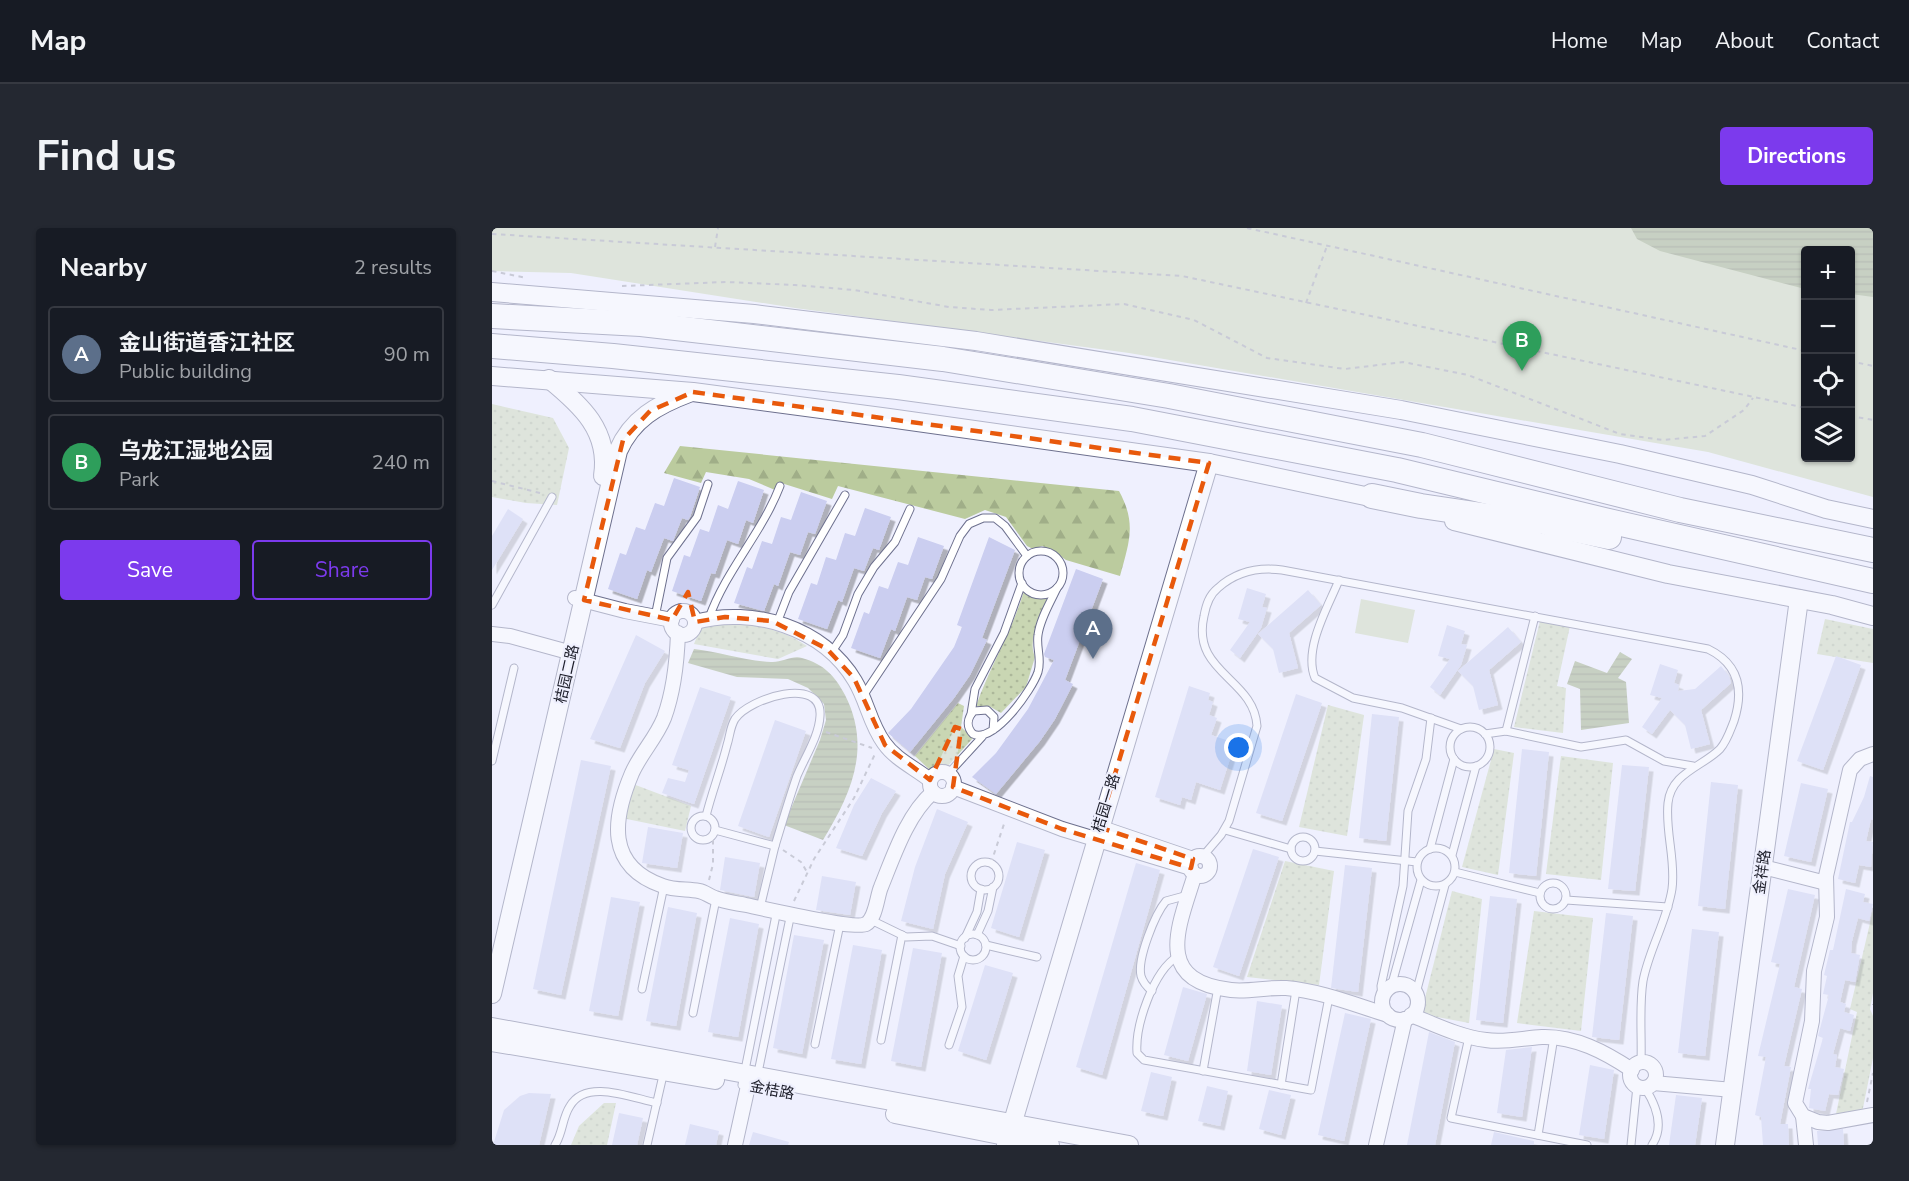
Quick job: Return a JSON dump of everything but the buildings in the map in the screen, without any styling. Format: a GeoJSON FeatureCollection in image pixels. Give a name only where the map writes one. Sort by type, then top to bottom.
{"type":"FeatureCollection","features":[{"type":"Feature","properties":{"kind":"highway"},"geometry":{"type":"LineString","coordinates":[[492,316],[641,324],[943,359],[1169,396],[1422,445],[1680,510],[1873,550]]}},
{"type":"Feature","properties":{"kind":"highway"},"geometry":{"type":"LineString","coordinates":[[492,346],[613,356],[898,387],[1131,419],[1397,470],[1615,523],[1873,581]]}},
{"type":"Feature","properties":{"kind":"highway"},"geometry":{"type":"LineString","coordinates":[[1397,470],[1556,526]]}},
{"type":"Feature","properties":{"kind":"highway"},"geometry":{"type":"LineString","coordinates":[[1372,496],[1421,506],[1556,526],[1873,592]]}},
{"type":"Feature","properties":{"kind":"main road"},"geometry":{"type":"LineString","coordinates":[[492,292],[754,314],[976,341],[1401,410],[1620,454],[1752,485],[1826,509],[1873,519]]}},
{"type":"Feature","properties":{"kind":"main road"},"geometry":{"type":"LineString","coordinates":[[492,376],[693,392],[1209,463],[1372,496],[1448,519],[1668,574],[1799,598],[1873,616]]}},
{"type":"Feature","properties":{"kind":"main road","name":"桔园二路"},"geometry":{"type":"LineString","coordinates":[[549,379],[588,413],[604,453],[602,486],[580,599]]}},
{"type":"Feature","properties":{"kind":"main road","name":"桔园二路"},"geometry":{"type":"LineString","coordinates":[[492,946],[614,464],[623,440],[637,421],[665,402],[693,392]]}},
{"type":"Feature","properties":{"kind":"main road","name":"桔园一路"},"geometry":{"type":"LineString","coordinates":[[1009,1135],[1097,833],[1209,463]]}},
{"type":"Feature","properties":{"kind":"main road","name":"金祥路"},"geometry":{"type":"LineString","coordinates":[[1725,1145],[1799,598]]}},
{"type":"Feature","properties":{"kind":"main road","name":"桔园二路"},"geometry":{"type":"LineString","coordinates":[[492,994],[567,652]]}},
{"type":"Feature","properties":{"kind":"main road"},"geometry":{"type":"LineString","coordinates":[[492,1028],[749,1081]]}},
{"type":"Feature","properties":{"kind":"main road","name":"金桔路"},"geometry":{"type":"LineString","coordinates":[[492,1042],[664,1071],[749,1081],[1050,1145]]}},
{"type":"Feature","properties":{"kind":"main road"},"geometry":{"type":"LineString","coordinates":[[1009,1135],[1129,1145]]}},
{"type":"Feature","properties":{"kind":"street"},"geometry":{"type":"LineString","coordinates":[[580,599],[672,620]]}},
{"type":"Feature","properties":{"kind":"street"},"geometry":{"type":"LineString","coordinates":[[678,633],[691,632],[695,622],[692,615],[685,612],[677,614],[672,620],[673,627],[678,633],[669,704],[660,728],[643,753],[629,782],[617,836],[621,850],[633,866],[651,880],[664,886],[760,908],[860,926],[871,920],[886,876],[908,826],[938,772],[1009,809],[1097,833],[1195,864],[1178,935],[1178,956],[1184,971],[1189,976],[1218,987],[1239,990],[1276,988],[1329,997],[1388,1016],[1408,1017],[1469,1037],[1501,1041],[1554,1037],[1590,1047],[1636,1066],[1648,1063],[1654,1068],[1656,1076],[1645,1086]]}},
{"type":"Feature","properties":{"kind":"street"},"geometry":{"type":"LineString","coordinates":[[695,622],[709,618],[744,617],[777,623],[797,630],[831,652],[854,678],[875,729],[885,745],[898,758],[945,795],[951,780]]}},
{"type":"Feature","properties":{"kind":"street"},"geometry":{"type":"LineString","coordinates":[[492,634],[510,636],[567,652]]}},
{"type":"Feature","properties":{"kind":"street"},"geometry":{"type":"LineString","coordinates":[[1869,1115],[1828,1123],[1803,1116],[1797,1109],[1795,1095],[1812,1022],[1814,971],[1827,917],[1826,883],[1850,770],[1860,759],[1873,754]]}},
{"type":"Feature","properties":{"kind":"street"},"geometry":{"type":"LineString","coordinates":[[1763,867],[1826,883]]}},
{"type":"Feature","properties":{"kind":"street"},"geometry":{"type":"LineString","coordinates":[[1376,1145],[1408,1017],[1417,1007],[1416,993],[1404,984],[1391,987],[1382,999],[1388,1016]]}},
{"type":"Feature","properties":{"kind":"street"},"geometry":{"type":"LineString","coordinates":[[1636,1066],[1632,1080],[1645,1086],[1733,1090]]}},
{"type":"Feature","properties":{"kind":"street"},"geometry":{"type":"LineString","coordinates":[[735,1145],[749,1081]]}},
{"type":"Feature","properties":{"kind":"street"},"geometry":{"type":"LineString","coordinates":[[1803,1116],[1806,1145]]}},
{"type":"Feature","properties":{"kind":"lane"},"geometry":{"type":"LineString","coordinates":[[655,617],[667,558],[697,517],[708,484]]}},
{"type":"Feature","properties":{"kind":"lane"},"geometry":{"type":"LineString","coordinates":[[709,618],[727,577],[764,520],[780,486]]}},
{"type":"Feature","properties":{"kind":"lane"},"geometry":{"type":"LineString","coordinates":[[777,623],[789,592],[844,495]]}},
{"type":"Feature","properties":{"kind":"lane"},"geometry":{"type":"LineString","coordinates":[[492,605],[552,497]]}},
{"type":"Feature","properties":{"kind":"lane"},"geometry":{"type":"LineString","coordinates":[[831,652],[843,635],[858,594],[895,542],[910,509]]}},
{"type":"Feature","properties":{"kind":"lane"},"geometry":{"type":"LineString","coordinates":[[863,696],[942,579],[960,536],[969,524],[983,518],[995,518],[1005,526],[1027,556]]}},
{"type":"Feature","properties":{"kind":"lane"},"geometry":{"type":"LineString","coordinates":[[951,780],[982,737],[993,730],[1020,702],[1036,676],[1040,660],[1038,633],[1063,575],[1062,568],[1054,556],[1041,551],[1027,556],[1020,569],[1022,583],[1004,633],[975,689],[968,722],[970,731],[982,737]]}},
{"type":"Feature","properties":{"kind":"lane"},"geometry":{"type":"LineString","coordinates":[[1195,864],[1225,830],[1254,741],[1256,715],[1245,695],[1214,665],[1204,648],[1202,622],[1209,598],[1222,584],[1238,575],[1261,569],[1339,580],[1700,646],[1725,660],[1740,685],[1736,715],[1729,735],[1720,749],[1693,766],[1674,788],[1668,802],[1674,863],[1668,907],[1643,981],[1636,1066]]}},
{"type":"Feature","properties":{"kind":"lane"},"geometry":{"type":"LineString","coordinates":[[1339,580],[1316,643],[1312,665],[1315,678],[1353,698],[1402,708],[1461,729],[1474,728],[1485,734],[1506,731],[1581,747],[1626,740],[1664,761],[1693,766]]}},
{"type":"Feature","properties":{"kind":"lane"},"geometry":{"type":"LineString","coordinates":[[1022,583],[1031,593],[1038,595],[1057,588]]}},
{"type":"Feature","properties":{"kind":"lane"},"geometry":{"type":"LineString","coordinates":[[1506,731],[1535,616]]}},
{"type":"Feature","properties":{"kind":"lane"},"geometry":{"type":"LineString","coordinates":[[492,761],[514,668]]}},
{"type":"Feature","properties":{"kind":"lane"},"geometry":{"type":"LineString","coordinates":[[706,816],[730,729],[735,719],[750,704],[763,698],[786,694],[807,696],[819,706],[821,714],[817,729],[797,777],[775,846],[760,908]]}},
{"type":"Feature","properties":{"kind":"lane"},"geometry":{"type":"LineString","coordinates":[[971,714],[979,710],[987,710],[994,717],[993,730]]}},
{"type":"Feature","properties":{"kind":"lane"},"geometry":{"type":"LineString","coordinates":[[1382,999],[1381,986],[1403,886],[1408,811],[1426,759],[1431,718]]}},
{"type":"Feature","properties":{"kind":"lane"},"geometry":{"type":"LineString","coordinates":[[1430,849],[1454,759],[1450,744],[1452,738],[1461,729]]}},
{"type":"Feature","properties":{"kind":"lane"},"geometry":{"type":"LineString","coordinates":[[1416,993],[1445,885],[1455,872],[1452,855],[1476,766],[1489,753],[1490,746],[1485,734]]}},
{"type":"Feature","properties":{"kind":"lane"},"geometry":{"type":"LineString","coordinates":[[1454,759],[1462,765],[1476,766]]}},
{"type":"Feature","properties":{"kind":"lane"},"geometry":{"type":"LineString","coordinates":[[706,816],[713,821],[713,833],[706,840],[698,839],[690,830],[694,818],[706,816]]}},
{"type":"Feature","properties":{"kind":"lane"},"geometry":{"type":"LineString","coordinates":[[1225,830],[1291,849]]}},
{"type":"Feature","properties":{"kind":"lane"},"geometry":{"type":"LineString","coordinates":[[713,833],[775,846]]}},
{"type":"Feature","properties":{"kind":"lane"},"geometry":{"type":"LineString","coordinates":[[1304,837],[1311,840],[1315,851],[1311,858],[1300,861],[1293,856],[1291,849],[1296,839],[1304,837]]}},
{"type":"Feature","properties":{"kind":"lane"},"geometry":{"type":"LineString","coordinates":[[1391,987],[1421,880],[1418,862],[1420,856],[1430,849],[1443,849],[1452,855]]}},
{"type":"Feature","properties":{"kind":"lane"},"geometry":{"type":"LineString","coordinates":[[1315,851],[1418,862]]}},
{"type":"Feature","properties":{"kind":"lane"},"geometry":{"type":"LineString","coordinates":[[977,935],[988,911],[993,887],[999,875],[992,864],[978,864],[972,871],[971,880],[981,890]]}},
{"type":"Feature","properties":{"kind":"lane"},"geometry":{"type":"LineString","coordinates":[[1455,872],[1540,893]]}},
{"type":"Feature","properties":{"kind":"lane"},"geometry":{"type":"LineString","coordinates":[[1421,880],[1433,887],[1445,885]]}},
{"type":"Feature","properties":{"kind":"lane"},"geometry":{"type":"LineString","coordinates":[[1556,883],[1564,888],[1566,900],[1560,907],[1548,908],[1541,902],[1540,893],[1544,886],[1556,883]]}},
{"type":"Feature","properties":{"kind":"lane"},"geometry":{"type":"LineString","coordinates":[[642,989],[664,886]]}},
{"type":"Feature","properties":{"kind":"lane"},"geometry":{"type":"LineString","coordinates":[[981,890],[993,887]]}},
{"type":"Feature","properties":{"kind":"lane"},"geometry":{"type":"LineString","coordinates":[[949,1045],[962,1007],[958,976],[964,956],[961,946],[978,912],[981,890]]}},
{"type":"Feature","properties":{"kind":"lane"},"geometry":{"type":"LineString","coordinates":[[1152,992],[1145,984],[1141,968],[1156,916],[1166,901],[1188,895]]}},
{"type":"Feature","properties":{"kind":"lane"},"geometry":{"type":"LineString","coordinates":[[693,1013],[711,896]]}},
{"type":"Feature","properties":{"kind":"lane"},"geometry":{"type":"LineString","coordinates":[[1566,900],[1668,907]]}},
{"type":"Feature","properties":{"kind":"lane"},"geometry":{"type":"LineString","coordinates":[[749,1081],[784,911]]}},
{"type":"Feature","properties":{"kind":"lane"},"geometry":{"type":"LineString","coordinates":[[749,1081],[784,911]]}},
{"type":"Feature","properties":{"kind":"lane"},"geometry":{"type":"LineString","coordinates":[[871,920],[902,935],[919,938],[932,936],[961,946]]}},
{"type":"Feature","properties":{"kind":"lane"},"geometry":{"type":"LineString","coordinates":[[815,1044],[840,924]]}},
{"type":"Feature","properties":{"kind":"lane"},"geometry":{"type":"LineString","coordinates":[[881,1040],[902,935]]}},
{"type":"Feature","properties":{"kind":"lane"},"geometry":{"type":"LineString","coordinates":[[964,938],[977,935]]}},
{"type":"Feature","properties":{"kind":"lane"},"geometry":{"type":"LineString","coordinates":[[977,935],[986,945],[1037,957]]}},
{"type":"Feature","properties":{"kind":"lane"},"geometry":{"type":"LineString","coordinates":[[964,956],[978,959],[984,953],[986,945]]}},
{"type":"Feature","properties":{"kind":"lane"},"geometry":{"type":"LineString","coordinates":[[1178,956],[1162,972],[1152,992],[1137,1040],[1139,1057],[1311,1090],[1329,997]]}},
{"type":"Feature","properties":{"kind":"lane"},"geometry":{"type":"LineString","coordinates":[[1203,1071],[1218,987]]}},
{"type":"Feature","properties":{"kind":"lane"},"geometry":{"type":"LineString","coordinates":[[1281,1085],[1296,990]]}},
{"type":"Feature","properties":{"kind":"lane"},"geometry":{"type":"LineString","coordinates":[[1469,1037],[1451,1118],[1587,1145]]}},
{"type":"Feature","properties":{"kind":"lane"},"geometry":{"type":"LineString","coordinates":[[1538,1135],[1554,1037]]}},
{"type":"Feature","properties":{"kind":"lane"},"geometry":{"type":"LineString","coordinates":[[647,1145],[664,1071]]}},
{"type":"Feature","properties":{"kind":"lane"},"geometry":{"type":"LineString","coordinates":[[1631,1145],[1645,1086]]}},
{"type":"Feature","properties":{"kind":"lane"},"geometry":{"type":"LineString","coordinates":[[1645,1086],[1654,1102],[1658,1116],[1657,1135],[1652,1145]]}},
{"type":"Feature","properties":{"kind":"lane"},"geometry":{"type":"LineString","coordinates":[[555,1145],[570,1106],[585,1092],[597,1091],[657,1104]]}},
{"type":"Feature","properties":{"kind":"path"},"geometry":{"type":"LineString","coordinates":[[715,247],[718,228]]}},
{"type":"Feature","properties":{"kind":"path"},"geometry":{"type":"LineString","coordinates":[[1247,228],[1801,350]]}},
{"type":"Feature","properties":{"kind":"path"},"geometry":{"type":"LineString","coordinates":[[492,234],[1182,276],[1801,407]]}},
{"type":"Feature","properties":{"kind":"path"},"geometry":{"type":"LineString","coordinates":[[1306,303],[1327,245]]}},
{"type":"Feature","properties":{"kind":"path"},"geometry":{"type":"LineString","coordinates":[[492,271],[535,280]]}},
{"type":"Feature","properties":{"kind":"path"},"geometry":{"type":"LineString","coordinates":[[615,287],[704,283],[795,285],[854,290],[930,305],[991,310],[1124,304],[1194,320],[1267,358],[1345,369],[1403,362],[1468,375],[1620,434],[1663,440],[1705,436],[1744,410],[1753,398]]}},
{"type":"Feature","properties":{"kind":"path"},"geometry":{"type":"LineString","coordinates":[[1855,362],[1873,366]]}},
{"type":"Feature","properties":{"kind":"path"},"geometry":{"type":"LineString","coordinates":[[1855,417],[1873,420]]}},
{"type":"Feature","properties":{"kind":"path"},"geometry":{"type":"LineString","coordinates":[[492,481],[525,487],[552,497]]}},
{"type":"Feature","properties":{"kind":"path"},"geometry":{"type":"LineString","coordinates":[[784,911],[854,798],[865,770],[878,750],[817,729]]}},
{"type":"Feature","properties":{"kind":"path"},"geometry":{"type":"LineString","coordinates":[[992,864],[1009,809]]}},
{"type":"Feature","properties":{"kind":"path"},"geometry":{"type":"LineString","coordinates":[[711,896],[713,833]]}},
{"type":"Feature","properties":{"kind":"path"},"geometry":{"type":"LineString","coordinates":[[775,846],[789,852],[807,872]]}},
{"type":"Feature","properties":{"kind":"path"},"geometry":{"type":"LineString","coordinates":[[1869,1115],[1873,1072]]}},
{"type":"Feature","properties":{"kind":"highlighted area"},"geometry":{"type":"Polygon","coordinates":[[[693,392],[1209,463],[1099,827],[1193,859],[1191,868],[1062,829],[953,787],[961,729],[955,727],[930,780],[885,745],[854,678],[827,649],[772,621],[725,617],[695,622],[688,592],[672,620],[584,600],[623,440],[650,411],[693,392]]]}},
{"type":"Feature","properties":{"kind":"shaded area"},"geometry":{"type":"Polygon","coordinates":[[[492,228],[1646,228],[1801,277],[1801,462],[1855,462],[1855,282],[1873,248],[1873,497],[1708,452],[1129,353],[795,308],[571,273],[492,271],[492,228]]]}},
{"type":"Feature","properties":{"kind":"shaded area"},"geometry":{"type":"Polygon","coordinates":[[[1631,228],[1873,228],[1873,297],[1855,295],[1855,246],[1801,246],[1801,288],[1660,251],[1637,239],[1631,228]]]}},
{"type":"Feature","properties":{"kind":"shaded area"},"geometry":{"type":"Polygon","coordinates":[[[492,404],[553,418],[569,448],[557,505],[526,503],[492,497],[492,404]]]}},
{"type":"Feature","properties":{"kind":"shaded area"},"geometry":{"type":"Polygon","coordinates":[[[1024,591],[1033,597],[1049,599],[1034,635],[1035,657],[1026,687],[1001,713],[989,706],[976,706],[1013,620],[1024,591]]]}},
{"type":"Feature","properties":{"kind":"shaded area"},"geometry":{"type":"Polygon","coordinates":[[[1361,599],[1415,610],[1408,643],[1355,633],[1361,599]]]}},
{"type":"Feature","properties":{"kind":"shaded area"},"geometry":{"type":"Polygon","coordinates":[[[1825,619],[1873,629],[1873,663],[1817,654],[1825,619]]]}},
{"type":"Feature","properties":{"kind":"shaded area"},"geometry":{"type":"Polygon","coordinates":[[[719,621],[776,631],[807,646],[778,659],[694,644],[700,629],[719,621]]]}},
{"type":"Feature","properties":{"kind":"shaded area"},"geometry":{"type":"Polygon","coordinates":[[[1540,621],[1570,626],[1557,686],[1566,688],[1563,733],[1514,727],[1540,621]]]}},
{"type":"Feature","properties":{"kind":"shaded area"},"geometry":{"type":"Polygon","coordinates":[[[694,649],[761,661],[775,662],[802,658],[823,667],[837,682],[853,715],[857,734],[857,752],[855,770],[849,788],[823,840],[784,825],[820,740],[826,720],[824,704],[808,688],[788,679],[737,677],[688,663],[694,649]]]}},
{"type":"Feature","properties":{"kind":"shaded area"},"geometry":{"type":"Polygon","coordinates":[[[1620,652],[1632,659],[1618,678],[1626,682],[1629,723],[1581,730],[1580,689],[1567,684],[1575,661],[1607,673],[1620,652]]]}},
{"type":"Feature","properties":{"kind":"shaded area"},"geometry":{"type":"Polygon","coordinates":[[[958,703],[964,706],[961,727],[973,738],[946,768],[938,767],[932,772],[915,756],[958,703]]]}},
{"type":"Feature","properties":{"kind":"shaded area"},"geometry":{"type":"Polygon","coordinates":[[[1328,705],[1364,715],[1347,836],[1299,827],[1328,705]]]}},
{"type":"Feature","properties":{"kind":"shaded area"},"geometry":{"type":"Polygon","coordinates":[[[1494,749],[1514,753],[1498,875],[1462,867],[1494,749]]]}},
{"type":"Feature","properties":{"kind":"shaded area"},"geometry":{"type":"Polygon","coordinates":[[[1561,756],[1613,763],[1601,880],[1546,874],[1561,756]]]}},
{"type":"Feature","properties":{"kind":"shaded area"},"geometry":{"type":"Polygon","coordinates":[[[633,784],[691,806],[685,831],[622,818],[633,784]]]}},
{"type":"Feature","properties":{"kind":"shaded area"},"geometry":{"type":"Polygon","coordinates":[[[1285,861],[1334,871],[1319,985],[1247,977],[1285,861]]]}},
{"type":"Feature","properties":{"kind":"shaded area"},"geometry":{"type":"Polygon","coordinates":[[[1452,891],[1482,899],[1469,1023],[1421,1014],[1452,891]]]}},
{"type":"Feature","properties":{"kind":"shaded area"},"geometry":{"type":"Polygon","coordinates":[[[1873,910],[1873,993],[1870,1009],[1873,1016],[1873,1058],[1862,1113],[1836,1114],[1857,1012],[1850,1009],[1873,910]]]}},
{"type":"Feature","properties":{"kind":"shaded area"},"geometry":{"type":"Polygon","coordinates":[[[1534,911],[1593,918],[1581,1031],[1517,1023],[1534,911]]]}},
{"type":"Feature","properties":{"kind":"shaded area"},"geometry":{"type":"Polygon","coordinates":[[[604,1103],[616,1103],[607,1145],[571,1145],[579,1126],[604,1103]]]}},
{"type":"Feature","properties":{"kind":"green space"},"geometry":{"type":"Polygon","coordinates":[[[680,446],[1119,491],[1130,523],[1130,533],[1120,576],[1066,560],[1051,549],[1042,546],[1033,549],[1027,546],[1006,517],[985,510],[965,519],[838,486],[832,499],[778,482],[775,490],[749,479],[706,472],[701,483],[664,473],[680,446]]]}},
{"type":"Feature","properties":{"kind":"place","name":"乌龙江湿地公园"},"geometry":{"type":"Point","coordinates":[1522,371]}},
{"type":"Feature","properties":{"kind":"place","name":"金山街道香江社区"},"geometry":{"type":"Point","coordinates":[1093,659]}}]}
